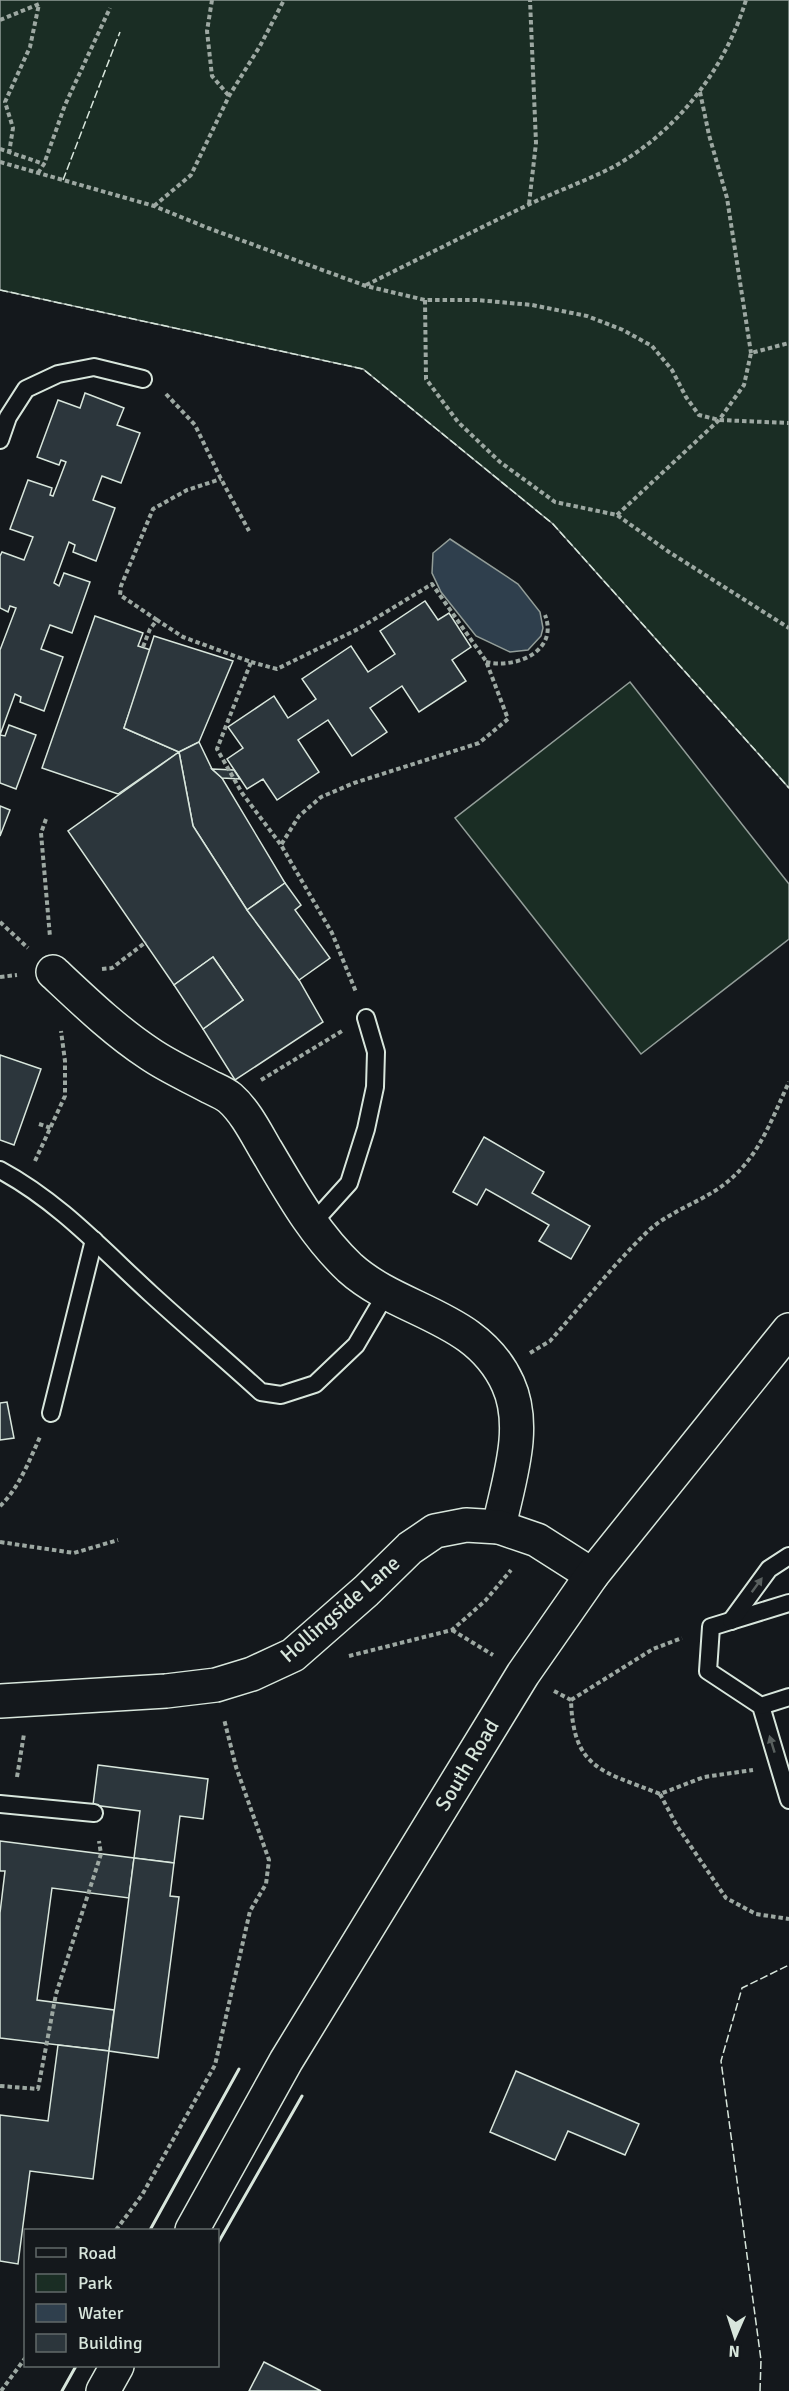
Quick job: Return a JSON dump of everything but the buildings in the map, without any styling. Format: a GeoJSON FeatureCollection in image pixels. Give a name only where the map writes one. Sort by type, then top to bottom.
{"type":"FeatureCollection","features":[{"type":"Feature","properties":{"kind":"street"},"geometry":{"type":"LineString","coordinates":[[53,972],[98,1015],[150,1054],[230,1098],[247,1119],[311,1225],[327,1245],[353,1270],[387,1292],[452,1324],[475,1341],[499,1367],[509,1386],[517,1411],[513,1457],[499,1527]]}},
{"type":"Feature","properties":{"kind":"street","name":"South Road"},"geometry":{"type":"LineString","coordinates":[[193,2229],[286,2061],[523,1674],[592,1575],[789,1330]]}},
{"type":"Feature","properties":{"kind":"street","name":"Hollingside Lane"},"geometry":{"type":"LineString","coordinates":[[15,1700],[166,1691],[216,1685],[252,1674],[293,1655],[366,1591],[410,1548],[435,1532],[466,1525],[499,1527],[537,1540],[592,1575]]}},
{"type":"Feature","properties":{"kind":"street"},"geometry":{"type":"LineString","coordinates":[[103,2391],[116,2367]]}},
{"type":"Feature","properties":{"kind":"lane"},"geometry":{"type":"LineString","coordinates":[[0,440],[8,417],[26,389],[58,374],[94,367],[143,379]]}},
{"type":"Feature","properties":{"kind":"lane"},"geometry":{"type":"LineString","coordinates":[[311,1225],[349,1183],[366,1129],[375,1087],[376,1052],[366,1018]]}},
{"type":"Feature","properties":{"kind":"lane"},"geometry":{"type":"LineString","coordinates":[[0,1170],[25,1183],[94,1240],[261,1392],[281,1395],[315,1384],[356,1345],[387,1292]]}},
{"type":"Feature","properties":{"kind":"lane"},"geometry":{"type":"LineString","coordinates":[[51,1413],[94,1240]]}},
{"type":"Feature","properties":{"kind":"lane"},"geometry":{"type":"LineString","coordinates":[[731,1621],[769,1569],[789,1556]]}},
{"type":"Feature","properties":{"kind":"lane"},"geometry":{"type":"LineString","coordinates":[[789,1603],[711,1627],[708,1671],[760,1706],[789,1800]]}},
{"type":"Feature","properties":{"kind":"lane"},"geometry":{"type":"LineString","coordinates":[[760,1706],[789,1697]]}},
{"type":"Feature","properties":{"kind":"lane"},"geometry":{"type":"LineString","coordinates":[[6,1804],[94,1813]]}},
{"type":"Feature","properties":{"kind":"path"},"geometry":{"type":"LineString","coordinates":[[212,0],[207,31],[212,76],[229,96]]}},
{"type":"Feature","properties":{"kind":"path"},"geometry":{"type":"LineString","coordinates":[[154,206],[191,175],[229,96],[260,46],[284,0]]}},
{"type":"Feature","properties":{"kind":"path"},"geometry":{"type":"LineString","coordinates":[[530,0],[536,143],[530,204]]}},
{"type":"Feature","properties":{"kind":"path"},"geometry":{"type":"LineString","coordinates":[[366,286],[530,204],[613,166],[658,136],[700,92],[727,49],[746,0]]}},
{"type":"Feature","properties":{"kind":"path"},"geometry":{"type":"LineString","coordinates":[[0,20],[39,4],[30,47],[6,102],[13,128],[9,153]]}},
{"type":"Feature","properties":{"kind":"path"},"geometry":{"type":"LineString","coordinates":[[38,173],[44,164],[65,105],[110,8]]}},
{"type":"Feature","properties":{"kind":"path"},"geometry":{"type":"LineString","coordinates":[[617,515],[719,420],[744,385],[751,353],[726,198],[700,92]]}},
{"type":"Feature","properties":{"kind":"path"},"geometry":{"type":"LineString","coordinates":[[0,101],[6,102]]}},
{"type":"Feature","properties":{"kind":"path"},"geometry":{"type":"LineString","coordinates":[[0,149],[44,164]]}},
{"type":"Feature","properties":{"kind":"path"},"geometry":{"type":"LineString","coordinates":[[0,162],[154,206],[366,286],[425,300],[477,300],[532,305],[587,316],[623,330],[652,346],[672,370],[686,397],[699,415],[719,420],[789,423]]}},
{"type":"Feature","properties":{"kind":"path"},"geometry":{"type":"LineString","coordinates":[[425,300],[426,379],[458,422],[500,462],[555,502],[617,515],[669,552],[789,628]]}},
{"type":"Feature","properties":{"kind":"path"},"geometry":{"type":"LineString","coordinates":[[751,353],[789,343]]}},
{"type":"Feature","properties":{"kind":"path"},"geometry":{"type":"LineString","coordinates":[[143,379],[170,396],[195,425],[249,531]]}},
{"type":"Feature","properties":{"kind":"path"},"geometry":{"type":"LineString","coordinates":[[221,479],[187,490],[153,509],[121,586],[120,595],[183,637],[277,669],[358,629],[432,584],[486,661],[508,719],[479,744],[354,783],[321,797],[299,816],[281,846]]}},
{"type":"Feature","properties":{"kind":"path"},"geometry":{"type":"LineString","coordinates":[[486,661],[500,665],[530,657],[546,642],[550,627],[545,615]]}},
{"type":"Feature","properties":{"kind":"path"},"geometry":{"type":"LineString","coordinates":[[143,647],[150,628],[158,620]]}},
{"type":"Feature","properties":{"kind":"path"},"geometry":{"type":"LineString","coordinates":[[251,662],[217,749],[242,793],[281,846],[332,933],[366,1018]]}},
{"type":"Feature","properties":{"kind":"path"},"geometry":{"type":"LineString","coordinates":[[46,819],[41,833],[53,972],[112,968],[146,942]]}},
{"type":"Feature","properties":{"kind":"path"},"geometry":{"type":"LineString","coordinates":[[230,1098],[351,1026]]}},
{"type":"Feature","properties":{"kind":"path"},"geometry":{"type":"LineString","coordinates":[[25,1183],[65,1096],[65,1061]]}},
{"type":"Feature","properties":{"kind":"path"},"geometry":{"type":"LineString","coordinates":[[499,1367],[550,1341],[648,1231],[671,1215],[715,1191],[741,1172],[755,1154],[789,1082]]}},
{"type":"Feature","properties":{"kind":"path"},"geometry":{"type":"LineString","coordinates":[[39,1124],[51,1128]]}},
{"type":"Feature","properties":{"kind":"path"},"geometry":{"type":"LineString","coordinates":[[0,1506],[8,1499],[24,1471],[51,1413]]}},
{"type":"Feature","properties":{"kind":"path"},"geometry":{"type":"LineString","coordinates":[[0,1542],[74,1553],[118,1540]]}},
{"type":"Feature","properties":{"kind":"path"},"geometry":{"type":"LineString","coordinates":[[293,1655],[340,1659],[452,1630],[485,1601],[537,1540]]}},
{"type":"Feature","properties":{"kind":"path"},"geometry":{"type":"LineString","coordinates":[[571,1700],[653,1649],[711,1627]]}},
{"type":"Feature","properties":{"kind":"path"},"geometry":{"type":"LineString","coordinates":[[452,1630],[523,1674],[571,1700]]}},
{"type":"Feature","properties":{"kind":"path"},"geometry":{"type":"LineString","coordinates":[[117,2229],[142,2195],[215,2065],[250,1911],[266,1884],[269,1860],[236,1767],[216,1685]]}},
{"type":"Feature","properties":{"kind":"path"},"geometry":{"type":"LineString","coordinates":[[6,1804],[15,1700]]}},
{"type":"Feature","properties":{"kind":"path"},"geometry":{"type":"LineString","coordinates":[[571,1700],[572,1725],[580,1750],[594,1765],[612,1775],[660,1794],[677,1826],[726,1898],[756,1914],[789,1919]]}},
{"type":"Feature","properties":{"kind":"path"},"geometry":{"type":"LineString","coordinates":[[660,1794],[704,1777],[779,1767]]}},
{"type":"Feature","properties":{"kind":"path"},"geometry":{"type":"LineString","coordinates":[[0,2086],[38,2089],[56,1994],[101,1854],[94,1813]]}},
{"type":"Feature","properties":{"kind":"path"},"geometry":{"type":"LineString","coordinates":[[1,2391],[24,2360]]}},
{"type":"Feature","properties":{"kind":"green space"},"geometry":{"type":"Polygon","coordinates":[[[0,0],[789,0],[789,788],[553,524],[363,369],[0,290],[0,0]]]}},
{"type":"Feature","properties":{"kind":"green space"},"geometry":{"type":"Polygon","coordinates":[[[630,682],[789,884],[789,939],[641,1054],[455,818],[630,682]]]}},
{"type":"Feature","properties":{"kind":"water"},"geometry":{"type":"Polygon","coordinates":[[[450,539],[518,584],[540,612],[543,628],[541,636],[528,650],[510,652],[476,636],[441,592],[432,573],[433,553],[450,539]]]}},
{"type":"Feature","properties":{"kind":"fence"},"geometry":{"type":"LineString","coordinates":[[63,180],[120,32]]}},
{"type":"Feature","properties":{"kind":"fence"},"geometry":{"type":"LineString","coordinates":[[0,290],[363,369],[553,524],[789,788]]}},
{"type":"Feature","properties":{"kind":"fence"},"geometry":{"type":"LineString","coordinates":[[760,2391],[761,2360],[721,2061],[742,1988],[789,1965]]}},
{"type":"Feature","properties":{"kind":"wall"},"geometry":{"type":"LineString","coordinates":[[151,2229],[239,2069]]}},
{"type":"Feature","properties":{"kind":"wall"},"geometry":{"type":"LineString","coordinates":[[219,2241],[302,2096]]}},
{"type":"Feature","properties":{"kind":"wall"},"geometry":{"type":"LineString","coordinates":[[62,2391],[75,2367]]}}]}
